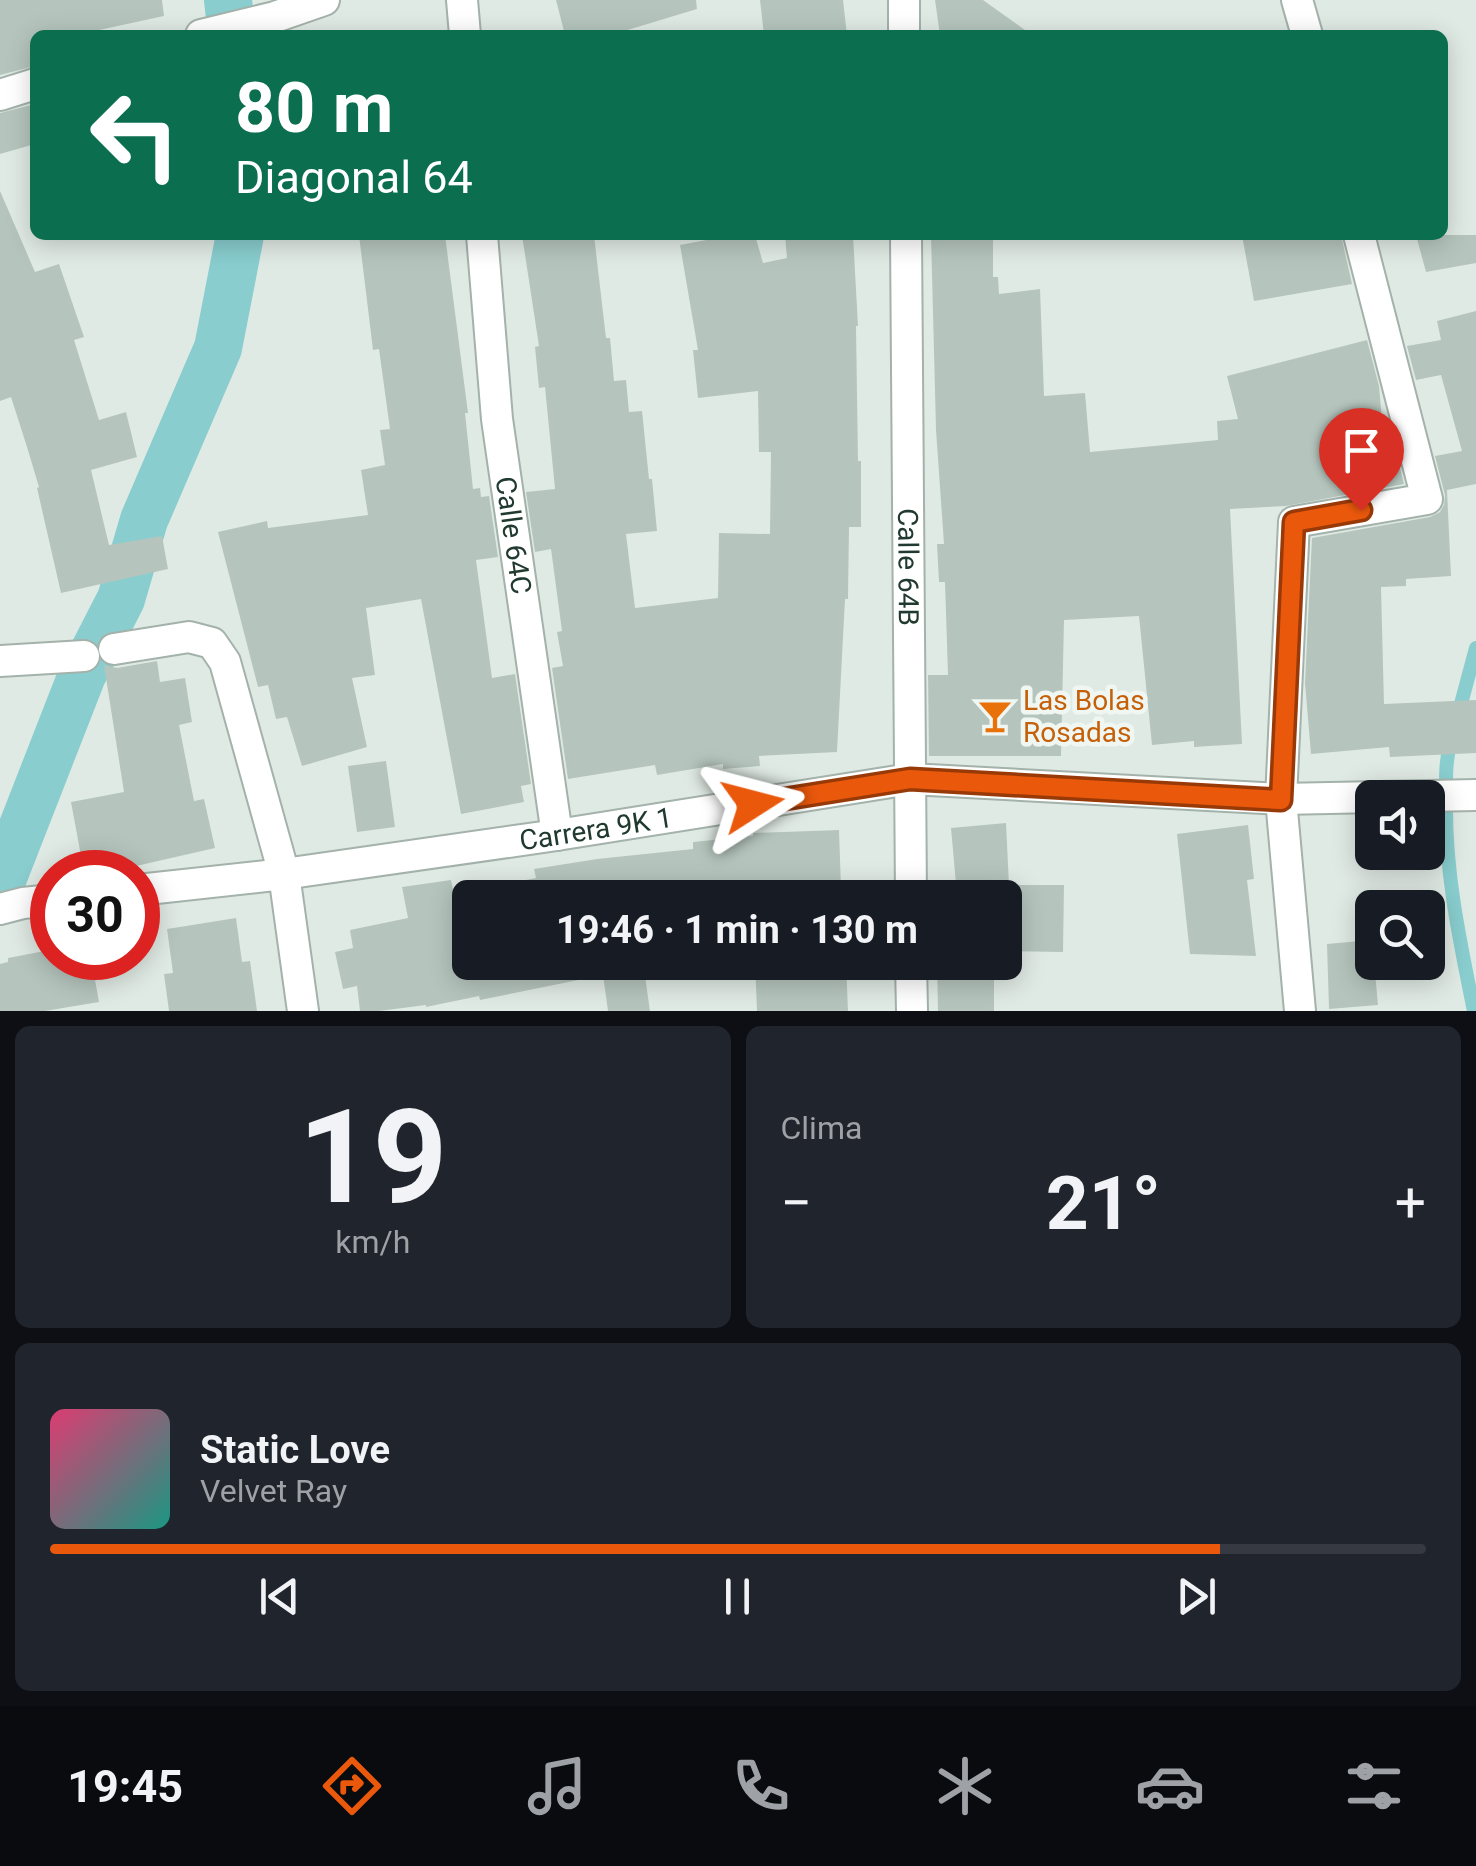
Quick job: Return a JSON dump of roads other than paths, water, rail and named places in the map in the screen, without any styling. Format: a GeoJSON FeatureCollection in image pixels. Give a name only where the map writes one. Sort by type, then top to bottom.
{"type":"FeatureCollection","features":[{"type":"Feature","properties":{"kind":"street"},"geometry":{"type":"LineString","coordinates":[[220,30],[324,0]]}},
{"type":"Feature","properties":{"kind":"street"},"geometry":{"type":"LineString","coordinates":[[462,0],[465,30]]}},
{"type":"Feature","properties":{"kind":"street"},"geometry":{"type":"LineString","coordinates":[[904,0],[904,30]]}},
{"type":"Feature","properties":{"kind":"street"},"geometry":{"type":"LineString","coordinates":[[1298,0],[1305,30]]}},
{"type":"Feature","properties":{"kind":"street"},"geometry":{"type":"LineString","coordinates":[[0,95],[30,86]]}},
{"type":"Feature","properties":{"kind":"street","name":"Calle 64C"},"geometry":{"type":"LineString","coordinates":[[482,240],[497,418],[558,836]]}},
{"type":"Feature","properties":{"kind":"street","name":"Calle 64B"},"geometry":{"type":"LineString","coordinates":[[906,240],[911,880]]}},
{"type":"Feature","properties":{"kind":"street"},"geometry":{"type":"LineString","coordinates":[[1300,1011],[1281,800],[1294,522],[1428,498],[1360,240]]}},
{"type":"Feature","properties":{"kind":"street"},"geometry":{"type":"LineString","coordinates":[[0,661],[99,653],[188,637],[212,643],[225,662],[284,874],[302,1011]]}},
{"type":"Feature","properties":{"kind":"street","name":"Carrera 9K 1"},"geometry":{"type":"LineString","coordinates":[[160,888],[558,836],[910,779],[1281,800],[1456,795]]}},
{"type":"Feature","properties":{"kind":"street"},"geometry":{"type":"LineString","coordinates":[[912,980],[912,1011]]}},
{"type":"Feature","properties":{"kind":"waterway"},"geometry":{"type":"LineString","coordinates":[[228,0],[231,30]]}},
{"type":"Feature","properties":{"kind":"waterway"},"geometry":{"type":"LineString","coordinates":[[0,885],[82,675],[121,599],[144,520],[218,348],[239,240]]}},
{"type":"Feature","properties":{"kind":"waterway"},"geometry":{"type":"LineString","coordinates":[[1458,715],[1476,648]]}},
{"type":"Feature","properties":{"kind":"waterway"},"geometry":{"type":"LineString","coordinates":[[1451,740],[1446,779],[1448,855],[1474,1011]]}},
{"type":"Feature","properties":{"kind":"place","name":"Las Bolas Rosadas"},"geometry":{"type":"Point","coordinates":[995,716]}}]}
